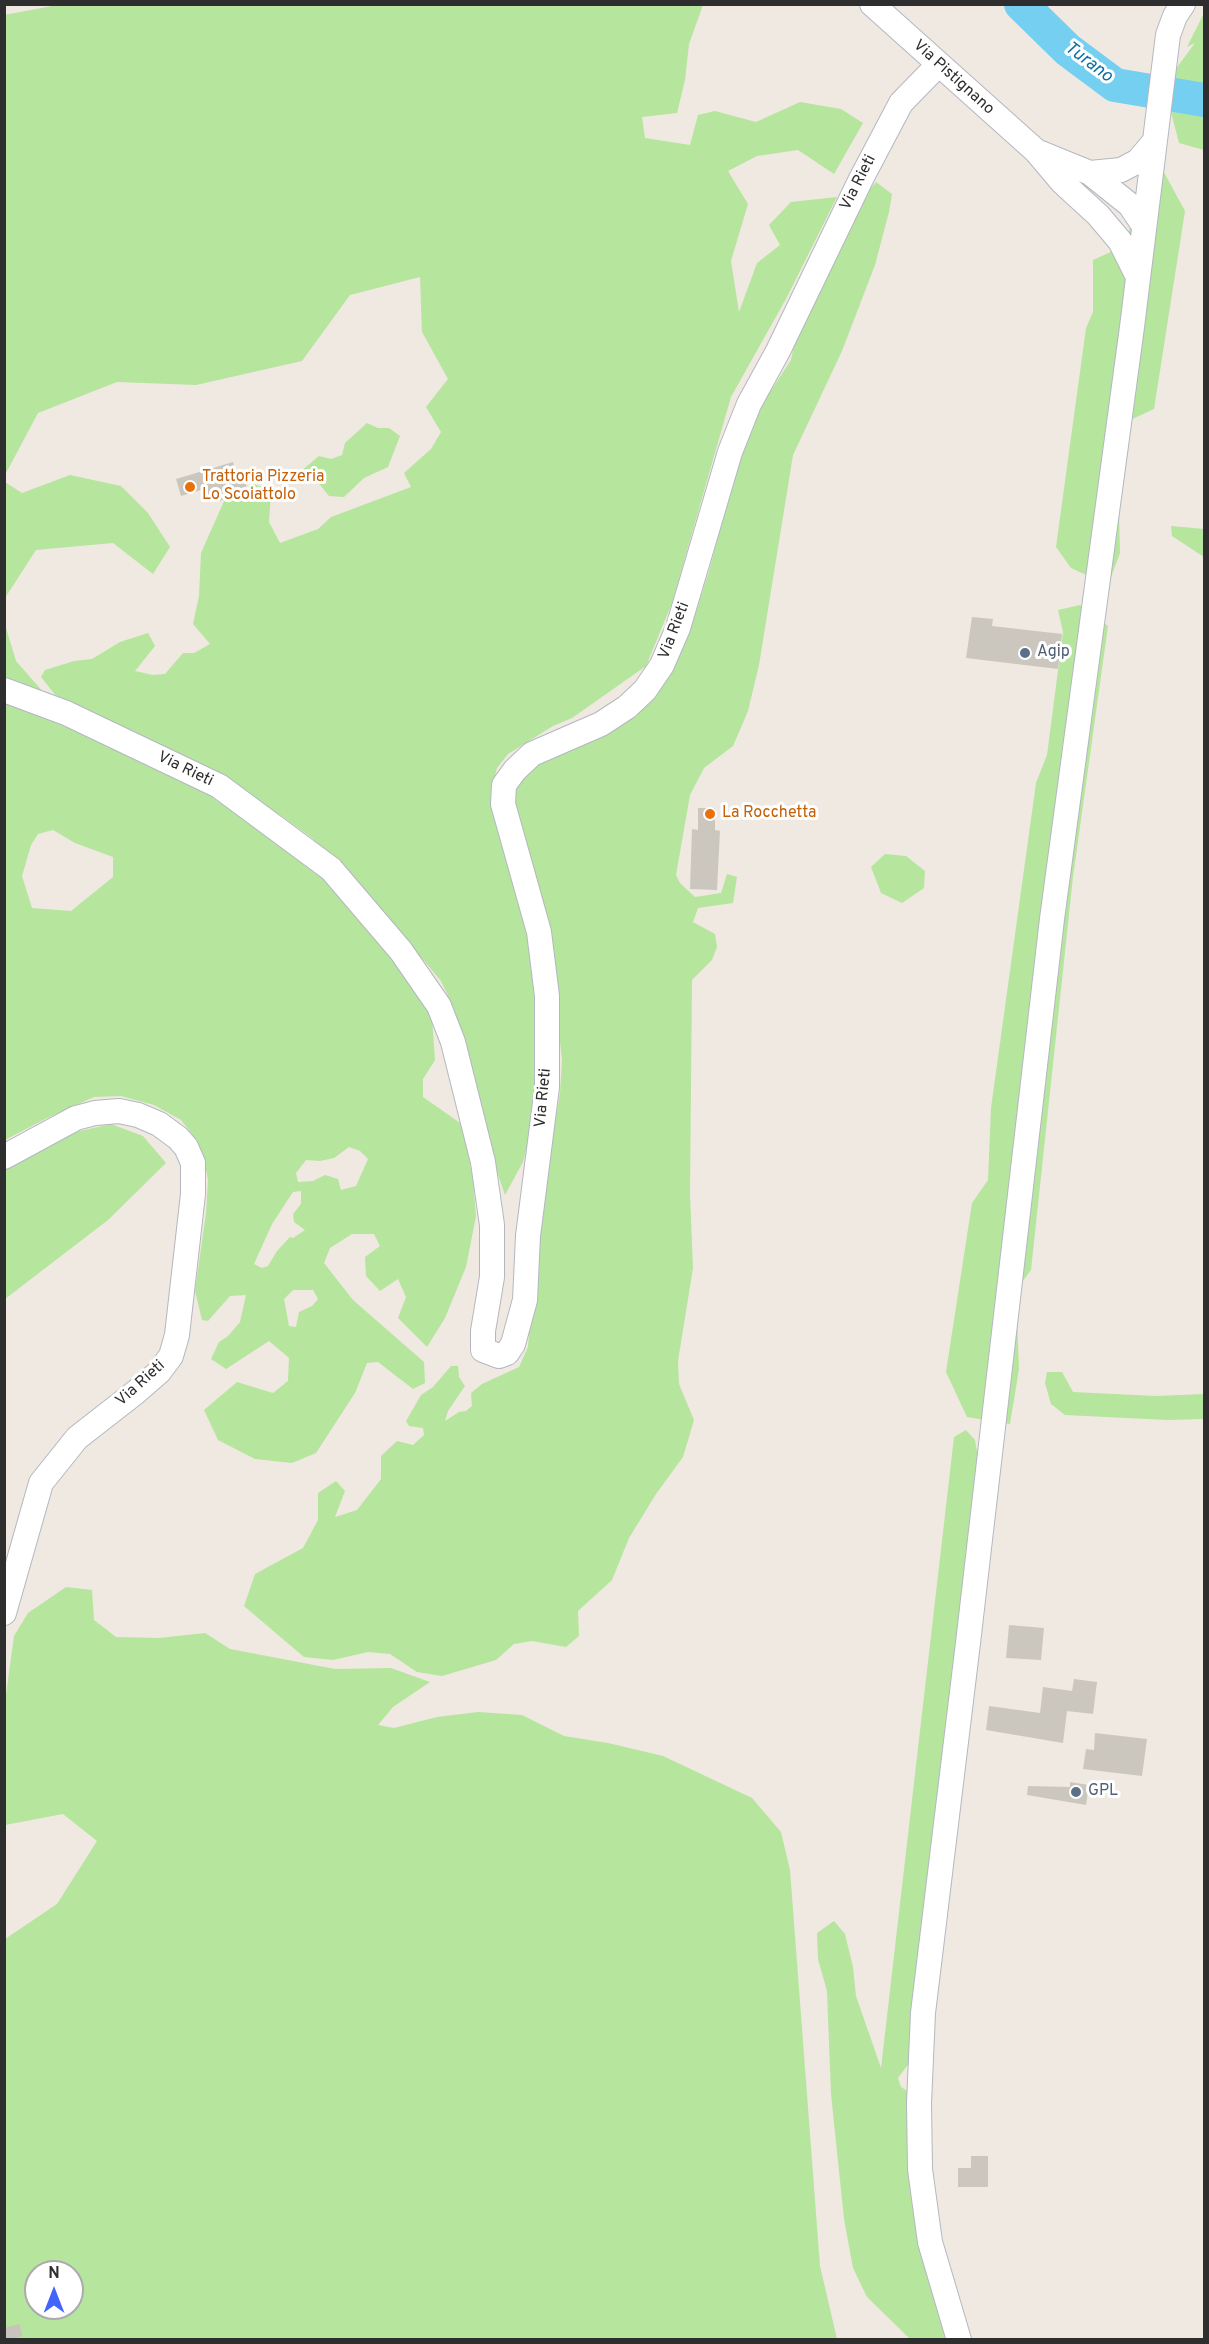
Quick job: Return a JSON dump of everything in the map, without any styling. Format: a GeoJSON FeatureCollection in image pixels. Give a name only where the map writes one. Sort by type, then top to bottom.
{"type":"FeatureCollection","features":[{"type":"Feature","properties":{"kind":"street","name":"Via Pistignano"},"geometry":{"type":"LineString","coordinates":[[872,4],[1036,151]]}},
{"type":"Feature","properties":{"kind":"street"},"geometry":{"type":"LineString","coordinates":[[959,2340],[930,2242],[920,2169],[919,2103],[922,2013],[968,1643],[1052,919],[1138,278],[1168,35],[1183,5]]}},
{"type":"Feature","properties":{"kind":"street","name":"Via Rieti"},"geometry":{"type":"LineString","coordinates":[[4,690],[66,713],[219,786],[331,869],[401,951],[439,1006],[453,1042],[483,1161],[492,1225],[492,1277],[483,1331],[483,1350],[499,1356],[507,1353],[513,1344],[525,1300],[528,1236],[547,1088],[547,996],[539,932],[502,804],[504,785],[515,770],[532,754],[601,724],[627,707],[645,690],[662,665],[678,628],[730,452],[749,404],[778,351],[861,178],[901,103],[938,65]]}},
{"type":"Feature","properties":{"kind":"street"},"geometry":{"type":"LineString","coordinates":[[1090,173],[1121,170],[1138,161],[1154,141]]}},
{"type":"Feature","properties":{"kind":"street"},"geometry":{"type":"LineString","coordinates":[[1036,151],[1090,173],[1130,205],[1144,226]]}},
{"type":"Feature","properties":{"kind":"street"},"geometry":{"type":"LineString","coordinates":[[1036,151],[1063,183],[1098,215],[1120,241],[1138,278]]}},
{"type":"Feature","properties":{"kind":"street"},"geometry":{"type":"LineString","coordinates":[[1098,215],[1124,224],[1144,226]]}},
{"type":"Feature","properties":{"kind":"street","name":"Via Rieti"},"geometry":{"type":"LineString","coordinates":[[4,1157],[76,1118],[95,1113],[119,1111],[138,1115],[159,1124],[178,1138],[186,1147],[193,1163],[193,1194],[177,1335],[171,1356],[159,1371],[136,1392],[77,1438],[41,1483],[4,1613]]}},
{"type":"Feature","properties":{"kind":"green space"},"geometry":{"type":"Polygon","coordinates":[[[63,4],[703,5],[689,44],[685,80],[677,113],[642,117],[645,138],[690,145],[698,115],[715,111],[756,122],[800,102],[841,109],[863,123],[834,174],[798,150],[757,156],[728,171],[748,204],[731,261],[739,312],[757,263],[780,245],[769,225],[791,202],[837,197],[787,297],[731,397],[672,603],[646,666],[572,718],[553,726],[508,754],[497,768],[491,792],[497,826],[531,948],[538,1041],[532,1129],[523,1162],[505,1195],[459,1050],[454,1009],[441,981],[373,900],[312,838],[283,817],[258,802],[68,711],[41,677],[45,670],[74,661],[92,659],[120,642],[148,633],[155,646],[135,671],[153,675],[165,674],[183,653],[194,653],[210,644],[193,624],[199,596],[201,553],[225,499],[253,484],[271,490],[269,522],[280,543],[318,529],[331,517],[411,487],[404,473],[431,449],[441,432],[426,407],[448,379],[422,332],[420,277],[350,295],[302,361],[196,385],[117,382],[38,413],[5,475],[4,15],[63,4]]]}},
{"type":"Feature","properties":{"kind":"green space"},"geometry":{"type":"Polygon","coordinates":[[[1204,13],[1204,150],[1179,143],[1171,112],[1172,74],[1195,43],[1187,47],[1204,13]]]}},
{"type":"Feature","properties":{"kind":"green space"},"geometry":{"type":"Polygon","coordinates":[[[1160,165],[1185,211],[1154,409],[1128,421],[1119,510],[1120,553],[1108,585],[1071,568],[1056,547],[1086,328],[1093,312],[1093,260],[1126,245],[1139,185],[1160,165]]]}},
{"type":"Feature","properties":{"kind":"green space"},"geometry":{"type":"Polygon","coordinates":[[[876,182],[892,194],[889,212],[875,265],[842,351],[793,455],[759,665],[748,711],[733,746],[704,768],[690,795],[676,875],[680,883],[695,897],[721,893],[727,874],[737,877],[733,903],[698,908],[693,922],[715,934],[717,947],[712,960],[692,980],[690,1193],[693,1268],[678,1361],[679,1384],[694,1420],[683,1457],[656,1494],[629,1538],[612,1580],[578,1611],[579,1636],[566,1647],[532,1641],[514,1644],[496,1660],[442,1676],[417,1672],[390,1654],[368,1652],[333,1660],[304,1657],[244,1606],[255,1574],[303,1548],[318,1520],[318,1493],[336,1481],[345,1491],[335,1517],[357,1510],[381,1479],[381,1456],[397,1441],[413,1445],[424,1435],[423,1428],[409,1426],[406,1421],[421,1395],[433,1387],[451,1366],[458,1366],[459,1377],[465,1386],[448,1411],[445,1421],[472,1406],[471,1393],[482,1384],[519,1367],[528,1347],[536,1234],[560,1093],[562,1060],[552,972],[513,804],[515,782],[529,766],[668,673],[688,637],[709,571],[743,444],[768,395],[791,360],[797,329],[855,206],[876,182]]]}},
{"type":"Feature","properties":{"kind":"green space"},"geometry":{"type":"Polygon","coordinates":[[[367,423],[378,428],[389,428],[400,436],[388,467],[364,478],[344,497],[329,496],[317,481],[300,472],[319,456],[331,459],[342,455],[345,443],[367,423]]]}},
{"type":"Feature","properties":{"kind":"green space"},"geometry":{"type":"Polygon","coordinates":[[[70,475],[121,486],[148,513],[170,547],[153,574],[113,543],[36,550],[5,598],[5,482],[22,493],[70,475]]]}},
{"type":"Feature","properties":{"kind":"green space"},"geometry":{"type":"Polygon","coordinates":[[[1171,526],[1204,529],[1204,557],[1172,536],[1171,526]]]}},
{"type":"Feature","properties":{"kind":"green space"},"geometry":{"type":"Polygon","coordinates":[[[1080,605],[1108,626],[1073,877],[1031,1270],[1016,1290],[1019,1369],[1010,1424],[967,1417],[946,1372],[972,1203],[988,1180],[991,1108],[1036,783],[1047,755],[1063,632],[1058,610],[1080,605]]]}},
{"type":"Feature","properties":{"kind":"green space"},"geometry":{"type":"Polygon","coordinates":[[[4,621],[16,661],[52,702],[5,682],[4,621]]]}},
{"type":"Feature","properties":{"kind":"green space"},"geometry":{"type":"Polygon","coordinates":[[[5,699],[191,778],[217,801],[236,811],[285,845],[334,887],[408,976],[432,1018],[435,1060],[423,1079],[423,1097],[463,1125],[473,1179],[476,1216],[466,1267],[445,1318],[427,1347],[398,1318],[406,1297],[398,1279],[380,1291],[366,1276],[365,1257],[380,1246],[374,1234],[352,1234],[330,1248],[324,1263],[353,1300],[424,1362],[425,1383],[413,1389],[378,1362],[367,1363],[355,1393],[316,1453],[292,1463],[255,1459],[218,1440],[204,1410],[237,1382],[273,1393],[288,1381],[289,1358],[269,1341],[226,1369],[211,1359],[219,1342],[228,1336],[240,1322],[246,1295],[230,1296],[208,1321],[202,1320],[195,1291],[206,1213],[208,1180],[203,1154],[196,1139],[181,1120],[154,1105],[121,1096],[94,1097],[5,1140],[5,699]],[[53,830],[38,834],[31,845],[22,876],[32,908],[71,911],[113,877],[113,857],[75,843],[53,830]],[[349,1147],[334,1158],[320,1161],[306,1160],[296,1173],[298,1182],[313,1181],[325,1175],[338,1179],[341,1190],[356,1186],[368,1159],[360,1151],[349,1147]],[[301,1191],[293,1192],[272,1224],[254,1264],[262,1268],[268,1266],[277,1251],[290,1237],[293,1238],[305,1230],[294,1222],[293,1214],[301,1204],[301,1191]],[[293,1290],[284,1299],[289,1326],[296,1327],[299,1312],[312,1306],[318,1299],[313,1290],[293,1290]]]}},
{"type":"Feature","properties":{"kind":"green space"},"geometry":{"type":"Polygon","coordinates":[[[885,854],[906,856],[925,871],[924,888],[902,903],[881,893],[871,867],[885,854]]]}},
{"type":"Feature","properties":{"kind":"green space"},"geometry":{"type":"Polygon","coordinates":[[[111,1124],[143,1136],[166,1163],[108,1220],[5,1299],[5,1163],[49,1138],[111,1124]]]}},
{"type":"Feature","properties":{"kind":"green space"},"geometry":{"type":"Polygon","coordinates":[[[1047,1372],[1062,1372],[1073,1392],[1156,1396],[1204,1394],[1204,1419],[1168,1420],[1065,1415],[1051,1404],[1045,1383],[1047,1372]]]}},
{"type":"Feature","properties":{"kind":"green space"},"geometry":{"type":"Polygon","coordinates":[[[966,1430],[975,1440],[980,1468],[910,2062],[898,2078],[901,2087],[911,2093],[952,2339],[910,2339],[867,2297],[853,2268],[844,2219],[831,2094],[827,1991],[818,1959],[817,1933],[834,1921],[845,1934],[853,1967],[856,1996],[881,2068],[954,1437],[966,1430]]]}},
{"type":"Feature","properties":{"kind":"green space"},"geometry":{"type":"Polygon","coordinates":[[[66,1587],[92,1590],[94,1620],[116,1637],[159,1638],[205,1633],[230,1649],[335,1669],[391,1668],[430,1682],[393,1707],[378,1725],[394,1728],[437,1717],[478,1712],[522,1715],[564,1736],[608,1743],[663,1756],[752,1798],[781,1832],[790,1870],[820,2266],[837,2339],[5,2339],[5,1939],[57,1904],[97,1841],[63,1814],[5,1825],[5,1702],[14,1636],[28,1613],[66,1587]]]}},
{"type":"Feature","properties":{"kind":"building"},"geometry":{"type":"Polygon","coordinates":[[[233,462],[237,476],[243,474],[248,492],[219,501],[217,496],[204,500],[201,490],[181,496],[176,479],[233,462]]]}},
{"type":"Feature","properties":{"kind":"building"},"geometry":{"type":"Polygon","coordinates":[[[972,617],[993,619],[992,626],[1062,634],[1058,669],[966,658],[972,617]]]}},
{"type":"Feature","properties":{"kind":"building"},"geometry":{"type":"Polygon","coordinates":[[[698,808],[715,808],[715,830],[720,831],[717,890],[690,889],[692,829],[698,830],[698,808]]]}},
{"type":"Feature","properties":{"kind":"building"},"geometry":{"type":"Polygon","coordinates":[[[1009,1625],[1044,1628],[1041,1660],[1006,1658],[1009,1625]]]}},
{"type":"Feature","properties":{"kind":"building"},"geometry":{"type":"Polygon","coordinates":[[[1074,1679],[1097,1682],[1093,1714],[1067,1711],[1063,1743],[986,1730],[989,1706],[1040,1713],[1043,1687],[1072,1691],[1074,1679]]]}},
{"type":"Feature","properties":{"kind":"building"},"geometry":{"type":"Polygon","coordinates":[[[1095,1733],[1147,1739],[1142,1776],[1083,1769],[1086,1749],[1094,1750],[1095,1733]]]}},
{"type":"Feature","properties":{"kind":"building"},"geometry":{"type":"Polygon","coordinates":[[[1070,1782],[1089,1785],[1086,1805],[1027,1795],[1028,1786],[1070,1787],[1070,1782]]]}},
{"type":"Feature","properties":{"kind":"building"},"geometry":{"type":"Polygon","coordinates":[[[971,2156],[988,2156],[988,2187],[958,2187],[958,2168],[971,2168],[971,2156]]]}},
{"type":"Feature","properties":{"kind":"waterway","name":"Turano"},"geometry":{"type":"LineString","coordinates":[[1021,4],[1068,50],[1115,85],[1204,100]]}},
{"type":"Feature","properties":{"kind":"tunnel"},"geometry":{"type":"LineString","coordinates":[[4,2328],[7,2340]]}},
{"type":"Feature","properties":{"kind":"place","name":"Trattoria Pizzeria Lo Scoiattolo"},"geometry":{"type":"Point","coordinates":[190,487]}},
{"type":"Feature","properties":{"kind":"place","name":"Agip"},"geometry":{"type":"Point","coordinates":[1025,653]}},
{"type":"Feature","properties":{"kind":"place","name":"La Rocchetta"},"geometry":{"type":"Point","coordinates":[710,814]}},
{"type":"Feature","properties":{"kind":"place","name":"GPL"},"geometry":{"type":"Point","coordinates":[1076,1792]}}]}
